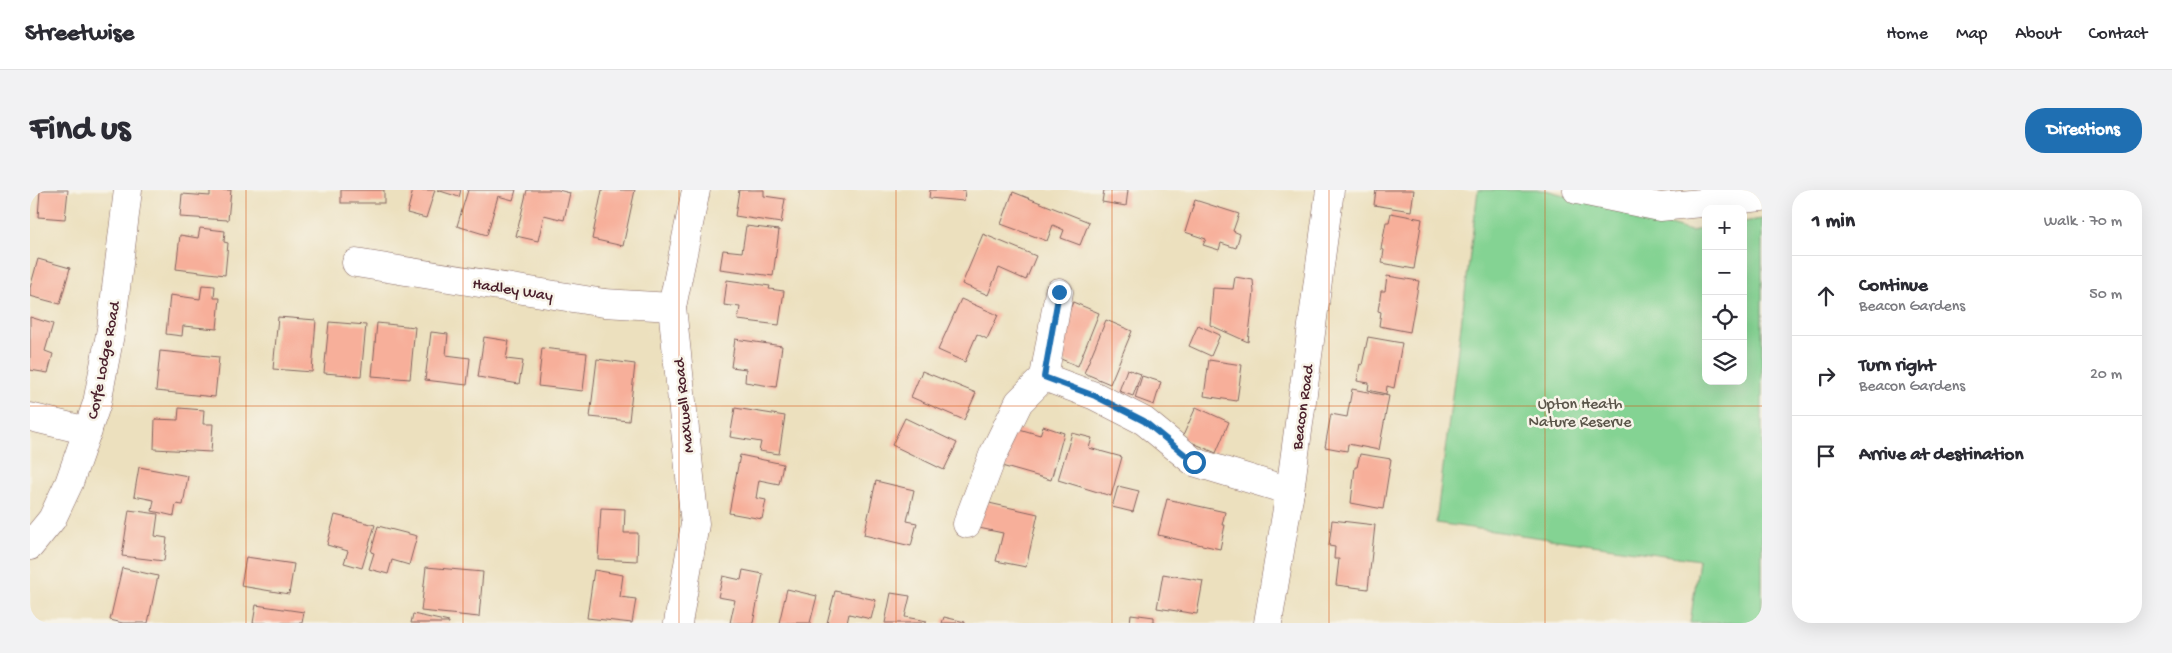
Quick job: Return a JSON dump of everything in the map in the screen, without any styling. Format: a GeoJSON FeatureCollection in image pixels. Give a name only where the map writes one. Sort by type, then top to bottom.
{"type":"FeatureCollection","features":[{"type":"Feature","properties":{"kind":"street","name":"Corfe Lodge Road"},"geometry":{"type":"LineString","coordinates":[[30,546],[52,519],[69,483],[97,403],[110,330],[128,190]]}},
{"type":"Feature","properties":{"kind":"street","name":"Maxwell Road"},"geometry":{"type":"LineString","coordinates":[[678,623],[695,524],[672,307],[696,190]]}},
{"type":"Feature","properties":{"kind":"street","name":"Beacon Road"},"geometry":{"type":"LineString","coordinates":[[1268,623],[1290,491],[1330,190]]}},
{"type":"Feature","properties":{"kind":"street"},"geometry":{"type":"LineString","coordinates":[[1577,190],[1660,207],[1762,197]]}},
{"type":"Feature","properties":{"kind":"street","name":"Hadley Way"},"geometry":{"type":"LineString","coordinates":[[356,263],[604,303],[672,307]]}},
{"type":"Feature","properties":{"kind":"street"},"geometry":{"type":"LineString","coordinates":[[967,524],[992,454],[1019,402],[1044,377],[1059,292]]}},
{"type":"Feature","properties":{"kind":"street"},"geometry":{"type":"LineString","coordinates":[[1044,377],[1095,396],[1144,421],[1194,462],[1290,491]]}},
{"type":"Feature","properties":{"kind":"street"},"geometry":{"type":"LineString","coordinates":[[30,416],[88,431]]}},
{"type":"Feature","properties":{"kind":"green space","name":"Upton Heath Nature Reserve"},"geometry":{"type":"Polygon","coordinates":[[[1478,190],[1546,190],[1691,231],[1702,229],[1702,385],[1747,385],[1747,221],[1762,219],[1762,623],[1690,623],[1699,560],[1436,523],[1478,190]]]}},
{"type":"Feature","properties":{"kind":"building"},"geometry":{"type":"Polygon","coordinates":[[[40,190],[68,190],[65,219],[38,217],[40,190]]]}},
{"type":"Feature","properties":{"kind":"building"},"geometry":{"type":"Polygon","coordinates":[[[210,190],[231,190],[228,220],[180,217],[182,194],[210,196],[210,190]]]}},
{"type":"Feature","properties":{"kind":"building"},"geometry":{"type":"Polygon","coordinates":[[[341,190],[384,190],[384,203],[341,203],[341,190]]]}},
{"type":"Feature","properties":{"kind":"building"},"geometry":{"type":"Polygon","coordinates":[[[413,190],[435,190],[426,218],[407,213],[413,190]]]}},
{"type":"Feature","properties":{"kind":"building"},"geometry":{"type":"Polygon","coordinates":[[[437,190],[461,190],[459,197],[437,190]]]}},
{"type":"Feature","properties":{"kind":"building"},"geometry":{"type":"Polygon","coordinates":[[[468,190],[516,190],[513,200],[498,196],[487,235],[457,226],[468,190]]]}},
{"type":"Feature","properties":{"kind":"building"},"geometry":{"type":"Polygon","coordinates":[[[527,190],[558,190],[570,193],[564,220],[544,215],[538,241],[516,236],[527,190]]]}},
{"type":"Feature","properties":{"kind":"building"},"geometry":{"type":"Polygon","coordinates":[[[602,190],[635,190],[623,246],[592,239],[602,190]]]}},
{"type":"Feature","properties":{"kind":"building"},"geometry":{"type":"Polygon","coordinates":[[[739,190],[764,190],[764,196],[785,199],[781,223],[735,216],[739,190]]]}},
{"type":"Feature","properties":{"kind":"building"},"geometry":{"type":"Polygon","coordinates":[[[930,190],[965,190],[964,201],[929,198],[930,190]]]}},
{"type":"Feature","properties":{"kind":"building"},"geometry":{"type":"Polygon","coordinates":[[[1104,190],[1128,190],[1126,206],[1102,202],[1104,190]]]}},
{"type":"Feature","properties":{"kind":"building"},"geometry":{"type":"Polygon","coordinates":[[[1376,190],[1414,190],[1411,211],[1374,205],[1376,190]]]}},
{"type":"Feature","properties":{"kind":"building"},"geometry":{"type":"Polygon","coordinates":[[[1013,192],[1089,222],[1080,245],[1061,238],[1064,230],[1053,225],[1047,241],[1001,224],[1013,192]]]}},
{"type":"Feature","properties":{"kind":"building"},"geometry":{"type":"Polygon","coordinates":[[[1195,200],[1239,214],[1233,231],[1240,234],[1236,248],[1221,243],[1219,250],[1203,245],[1206,239],[1185,232],[1195,200]]]}},
{"type":"Feature","properties":{"kind":"building"},"geometry":{"type":"Polygon","coordinates":[[[1391,213],[1422,219],[1414,269],[1382,263],[1384,250],[1381,249],[1386,222],[1389,222],[1391,213]]]}},
{"type":"Feature","properties":{"kind":"building"},"geometry":{"type":"Polygon","coordinates":[[[746,226],[779,230],[773,276],[720,269],[723,250],[742,252],[746,226]]]}},
{"type":"Feature","properties":{"kind":"building"},"geometry":{"type":"Polygon","coordinates":[[[200,228],[225,231],[224,242],[228,243],[225,275],[176,269],[180,235],[198,238],[200,228]]]}},
{"type":"Feature","properties":{"kind":"building"},"geometry":{"type":"Polygon","coordinates":[[[983,234],[1036,256],[1026,280],[999,268],[988,295],[962,284],[983,234]]]}},
{"type":"Feature","properties":{"kind":"building"},"geometry":{"type":"Polygon","coordinates":[[[38,259],[70,268],[60,304],[30,296],[30,288],[38,259]]]}},
{"type":"Feature","properties":{"kind":"building"},"geometry":{"type":"Polygon","coordinates":[[[1387,276],[1419,281],[1410,332],[1379,326],[1381,312],[1378,311],[1381,291],[1385,291],[1387,276]]]}},
{"type":"Feature","properties":{"kind":"building"},"geometry":{"type":"Polygon","coordinates":[[[1235,277],[1253,280],[1254,292],[1248,342],[1210,325],[1213,288],[1233,289],[1235,277]]]}},
{"type":"Feature","properties":{"kind":"building"},"geometry":{"type":"Polygon","coordinates":[[[727,280],[770,286],[769,289],[784,291],[779,325],[738,320],[740,307],[724,305],[727,280]]]}},
{"type":"Feature","properties":{"kind":"building"},"geometry":{"type":"Polygon","coordinates":[[[202,285],[215,286],[214,298],[220,298],[217,329],[183,326],[182,336],[166,334],[170,295],[200,299],[202,285]]]}},
{"type":"Feature","properties":{"kind":"building"},"geometry":{"type":"Polygon","coordinates":[[[961,299],[998,315],[987,339],[977,334],[965,362],[938,350],[961,299]]]}},
{"type":"Feature","properties":{"kind":"building"},"geometry":{"type":"Polygon","coordinates":[[[1073,302],[1099,313],[1078,366],[1051,355],[1073,302]]]}},
{"type":"Feature","properties":{"kind":"building"},"geometry":{"type":"Polygon","coordinates":[[[30,317],[53,324],[45,351],[53,354],[48,373],[30,370],[30,317]]]}},
{"type":"Feature","properties":{"kind":"building"},"geometry":{"type":"Polygon","coordinates":[[[278,317],[316,320],[312,372],[273,369],[278,317]]]}},
{"type":"Feature","properties":{"kind":"building"},"geometry":{"type":"Polygon","coordinates":[[[1106,320],[1132,331],[1110,384],[1084,373],[1106,320]]]}},
{"type":"Feature","properties":{"kind":"building"},"geometry":{"type":"Polygon","coordinates":[[[329,322],[366,325],[361,376],[324,373],[329,322]]]}},
{"type":"Feature","properties":{"kind":"building"},"geometry":{"type":"Polygon","coordinates":[[[377,323],[415,327],[410,379],[372,376],[377,323]]]}},
{"type":"Feature","properties":{"kind":"building"},"geometry":{"type":"Polygon","coordinates":[[[1198,325],[1220,335],[1211,356],[1189,346],[1198,325]]]}},
{"type":"Feature","properties":{"kind":"building"},"geometry":{"type":"Polygon","coordinates":[[[431,332],[448,334],[446,355],[470,358],[467,385],[425,380],[431,332]]]}},
{"type":"Feature","properties":{"kind":"building"},"geometry":{"type":"Polygon","coordinates":[[[484,337],[509,341],[506,359],[523,361],[519,384],[478,377],[484,337]]]}},
{"type":"Feature","properties":{"kind":"building"},"geometry":{"type":"Polygon","coordinates":[[[1368,337],[1402,343],[1394,388],[1387,386],[1386,394],[1368,390],[1369,383],[1357,381],[1368,337]]]}},
{"type":"Feature","properties":{"kind":"building"},"geometry":{"type":"Polygon","coordinates":[[[735,339],[782,346],[776,387],[745,382],[746,369],[731,367],[735,339]]]}},
{"type":"Feature","properties":{"kind":"building"},"geometry":{"type":"Polygon","coordinates":[[[542,348],[587,353],[583,391],[538,386],[542,348]]]}},
{"type":"Feature","properties":{"kind":"building"},"geometry":{"type":"Polygon","coordinates":[[[160,351],[219,357],[215,397],[156,391],[160,351]]]}},
{"type":"Feature","properties":{"kind":"building"},"geometry":{"type":"Polygon","coordinates":[[[597,359],[635,364],[629,421],[590,417],[597,359]]]}},
{"type":"Feature","properties":{"kind":"building"},"geometry":{"type":"Polygon","coordinates":[[[1209,360],[1242,365],[1237,401],[1204,396],[1209,360]]]}},
{"type":"Feature","properties":{"kind":"building"},"geometry":{"type":"Polygon","coordinates":[[[1127,369],[1141,374],[1133,396],[1119,391],[1127,369]]]}},
{"type":"Feature","properties":{"kind":"building"},"geometry":{"type":"Polygon","coordinates":[[[922,371],[976,393],[964,420],[911,397],[922,371]]]}},
{"type":"Feature","properties":{"kind":"building"},"geometry":{"type":"Polygon","coordinates":[[[1142,376],[1161,382],[1154,405],[1135,398],[1142,376]]]}},
{"type":"Feature","properties":{"kind":"building"},"geometry":{"type":"Polygon","coordinates":[[[1352,389],[1389,396],[1379,450],[1348,444],[1347,451],[1325,447],[1331,414],[1347,417],[1352,389]]]}},
{"type":"Feature","properties":{"kind":"building"},"geometry":{"type":"Polygon","coordinates":[[[1196,407],[1229,422],[1216,453],[1182,438],[1196,407]]]}},
{"type":"Feature","properties":{"kind":"building"},"geometry":{"type":"Polygon","coordinates":[[[179,408],[204,410],[203,424],[213,424],[211,452],[154,449],[155,419],[178,420],[179,408]]]}},
{"type":"Feature","properties":{"kind":"building"},"geometry":{"type":"Polygon","coordinates":[[[735,408],[785,416],[779,454],[759,451],[761,442],[730,437],[735,408]]]}},
{"type":"Feature","properties":{"kind":"building"},"geometry":{"type":"Polygon","coordinates":[[[905,418],[957,443],[944,470],[892,445],[905,418]]]}},
{"type":"Feature","properties":{"kind":"building"},"geometry":{"type":"Polygon","coordinates":[[[1009,426],[1040,435],[1043,426],[1064,433],[1051,480],[998,465],[1009,426]]]}},
{"type":"Feature","properties":{"kind":"building"},"geometry":{"type":"Polygon","coordinates":[[[1072,433],[1092,438],[1089,448],[1122,457],[1111,496],[1058,480],[1072,433]]]}},
{"type":"Feature","properties":{"kind":"building"},"geometry":{"type":"Polygon","coordinates":[[[1360,454],[1391,459],[1383,509],[1351,503],[1355,467],[1357,467],[1360,454]]]}},
{"type":"Feature","properties":{"kind":"building"},"geometry":{"type":"Polygon","coordinates":[[[740,455],[783,464],[779,484],[759,480],[756,498],[766,500],[762,519],[729,513],[740,455]]]}},
{"type":"Feature","properties":{"kind":"building"},"geometry":{"type":"Polygon","coordinates":[[[139,467],[188,476],[183,505],[176,504],[174,516],[152,511],[154,500],[134,496],[139,467]]]}},
{"type":"Feature","properties":{"kind":"building"},"geometry":{"type":"Polygon","coordinates":[[[876,481],[914,490],[907,521],[917,523],[911,546],[864,535],[876,481]]]}},
{"type":"Feature","properties":{"kind":"building"},"geometry":{"type":"Polygon","coordinates":[[[1118,486],[1139,491],[1133,512],[1112,507],[1118,486]]]}},
{"type":"Feature","properties":{"kind":"building"},"geometry":{"type":"Polygon","coordinates":[[[1167,499],[1225,512],[1222,525],[1225,525],[1220,549],[1158,535],[1167,499]]]}},
{"type":"Feature","properties":{"kind":"building"},"geometry":{"type":"Polygon","coordinates":[[[980,501],[1038,514],[1026,567],[996,561],[1003,533],[974,527],[980,501]]]}},
{"type":"Feature","properties":{"kind":"building"},"geometry":{"type":"Polygon","coordinates":[[[601,508],[625,509],[624,533],[638,533],[637,561],[598,559],[601,508]]]}},
{"type":"Feature","properties":{"kind":"building"},"geometry":{"type":"Polygon","coordinates":[[[129,510],[158,514],[155,536],[167,538],[164,561],[122,556],[129,510]]]}},
{"type":"Feature","properties":{"kind":"building"},"geometry":{"type":"Polygon","coordinates":[[[335,515],[375,525],[362,568],[344,563],[348,551],[327,545],[335,515]]]}},
{"type":"Feature","properties":{"kind":"building"},"geometry":{"type":"Polygon","coordinates":[[[1332,520],[1375,525],[1368,589],[1336,585],[1339,559],[1334,559],[1335,547],[1329,546],[1332,520]]]}},
{"type":"Feature","properties":{"kind":"building"},"geometry":{"type":"Polygon","coordinates":[[[378,526],[417,536],[409,565],[392,560],[388,574],[369,569],[374,553],[371,552],[378,526]]]}},
{"type":"Feature","properties":{"kind":"building"},"geometry":{"type":"Polygon","coordinates":[[[246,557],[294,564],[289,594],[241,586],[246,557]]]}},
{"type":"Feature","properties":{"kind":"building"},"geometry":{"type":"Polygon","coordinates":[[[426,567],[483,572],[479,617],[421,611],[426,567]]]}},
{"type":"Feature","properties":{"kind":"building"},"geometry":{"type":"Polygon","coordinates":[[[122,568],[158,576],[148,623],[123,623],[110,620],[122,568]]]}},
{"type":"Feature","properties":{"kind":"building"},"geometry":{"type":"Polygon","coordinates":[[[594,570],[623,575],[620,597],[636,599],[632,623],[587,618],[594,570]]]}},
{"type":"Feature","properties":{"kind":"building"},"geometry":{"type":"Polygon","coordinates":[[[743,570],[763,574],[753,623],[730,623],[735,600],[718,597],[723,576],[741,580],[743,570]]]}},
{"type":"Feature","properties":{"kind":"building"},"geometry":{"type":"Polygon","coordinates":[[[1163,574],[1203,581],[1197,614],[1157,608],[1163,574]]]}},
{"type":"Feature","properties":{"kind":"building"},"geometry":{"type":"Polygon","coordinates":[[[787,589],[817,596],[810,623],[779,623],[787,589]]]}},
{"type":"Feature","properties":{"kind":"building"},"geometry":{"type":"Polygon","coordinates":[[[835,591],[876,600],[871,619],[849,614],[847,623],[827,623],[835,591]]]}},
{"type":"Feature","properties":{"kind":"building"},"geometry":{"type":"Polygon","coordinates":[[[891,593],[910,596],[905,617],[927,621],[926,623],[885,623],[891,593]]]}},
{"type":"Feature","properties":{"kind":"building"},"geometry":{"type":"Polygon","coordinates":[[[256,605],[304,612],[302,623],[253,623],[256,605]]]}},
{"type":"Feature","properties":{"kind":"building"},"geometry":{"type":"Polygon","coordinates":[[[413,614],[449,622],[449,623],[411,623],[413,614]]]}},
{"type":"Feature","properties":{"kind":"building"},"geometry":{"type":"Polygon","coordinates":[[[1131,614],[1154,617],[1154,623],[1130,623],[1131,614]]]}},
{"type":"Feature","properties":{"kind":"building"},"geometry":{"type":"Polygon","coordinates":[[[944,617],[965,622],[965,623],[942,623],[944,617]]]}},
{"type":"Feature","properties":{"kind":"route"},"geometry":{"type":"LineString","coordinates":[[1059,292],[1044,377],[1095,396],[1144,421],[1194,462]]}}]}
